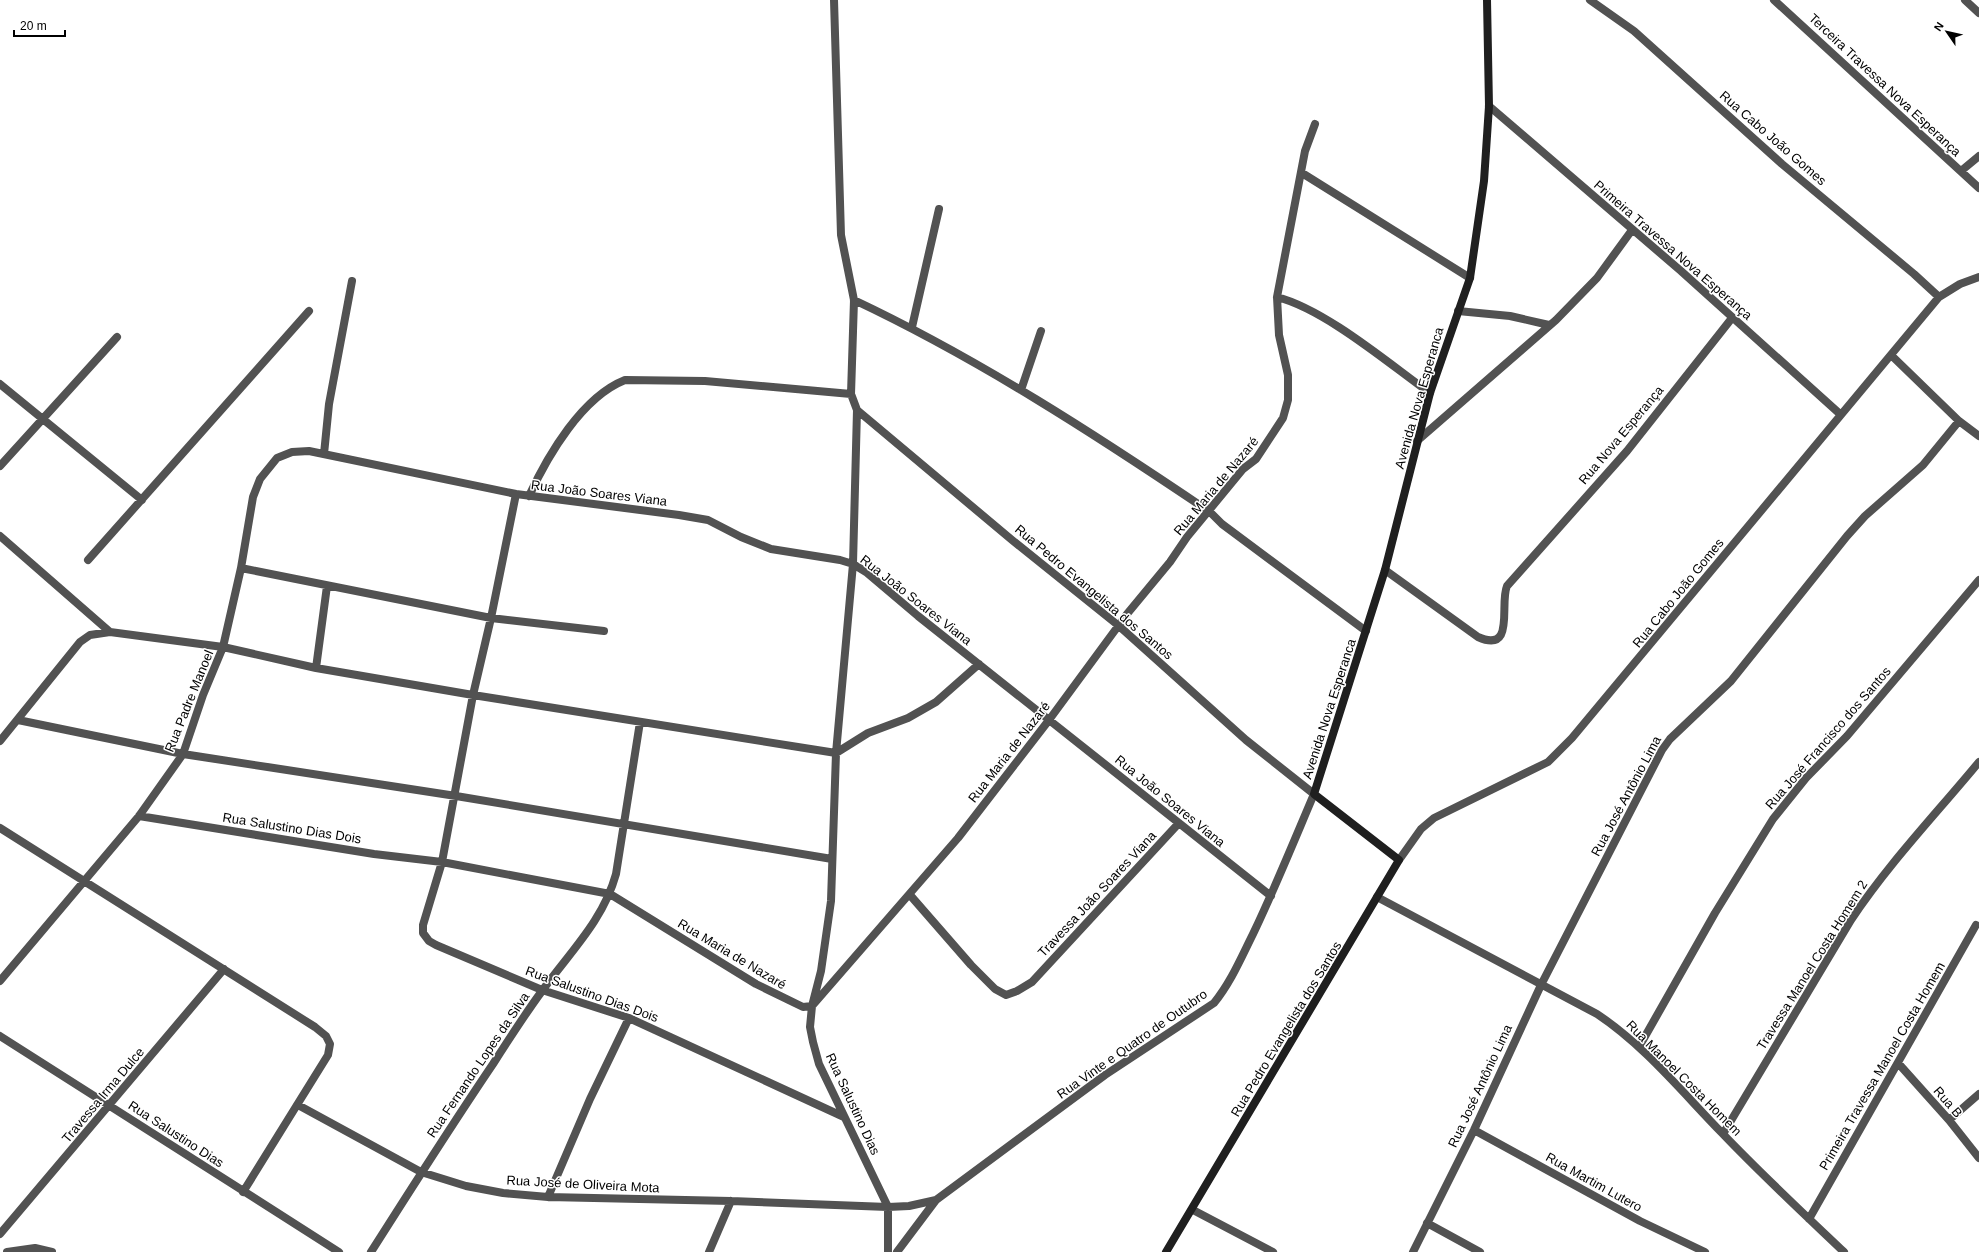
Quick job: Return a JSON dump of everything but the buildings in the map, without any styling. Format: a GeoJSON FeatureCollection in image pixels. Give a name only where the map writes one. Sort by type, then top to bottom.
{"type":"FeatureCollection","features":[{"type":"Feature","properties":{"kind":"main road","name":"Avenida Nova Esperanca"},"geometry":{"type":"LineString","coordinates":[[1314,794],[1385,570],[1430,393],[1470,278],[1484,181],[1489,106],[1487,0]]}},
{"type":"Feature","properties":{"kind":"main road"},"geometry":{"type":"LineString","coordinates":[[1314,794],[1400,860]]}},
{"type":"Feature","properties":{"kind":"main road","name":"Rua Pedro Evangelista dos Santos"},"geometry":{"type":"LineString","coordinates":[[1166,1252],[1193,1210],[1400,860]]}},
{"type":"Feature","properties":{"kind":"street"},"geometry":{"type":"LineString","coordinates":[[834,0],[841,235],[854,300],[851,394],[857,410]]}},
{"type":"Feature","properties":{"kind":"street","name":"Rua Cabo João Gomes"},"geometry":{"type":"LineString","coordinates":[[1590,0],[1634,32],[1782,164],[1873,239],[1939,297]]}},
{"type":"Feature","properties":{"kind":"street","name":"Terceira Travessa Nova Esperança"},"geometry":{"type":"LineString","coordinates":[[1774,0],[1979,188]]}},
{"type":"Feature","properties":{"kind":"street"},"geometry":{"type":"LineString","coordinates":[[1965,0],[1979,13]]}},
{"type":"Feature","properties":{"kind":"street","name":"Primeira Travessa Nova Esperança"},"geometry":{"type":"LineString","coordinates":[[1489,106],[1840,414]]}},
{"type":"Feature","properties":{"kind":"street","name":"Rua Maria de Nazaré"},"geometry":{"type":"LineString","coordinates":[[610,894],[756,984],[803,1007],[812,1006],[958,838],[1119,626],[1170,562],[1187,537],[1210,512],[1222,494],[1256,459],[1283,418],[1288,400],[1288,375],[1279,335],[1277,297],[1305,151],[1315,124]]}},
{"type":"Feature","properties":{"kind":"street"},"geometry":{"type":"LineString","coordinates":[[1961,172],[1979,156]]}},
{"type":"Feature","properties":{"kind":"street"},"geometry":{"type":"LineString","coordinates":[[1302,173],[1470,278]]}},
{"type":"Feature","properties":{"kind":"street"},"geometry":{"type":"LineString","coordinates":[[912,327],[939,208]]}},
{"type":"Feature","properties":{"kind":"street"},"geometry":{"type":"LineString","coordinates":[[1417,441],[1488,381],[1556,320],[1597,278],[1632,230]]}},
{"type":"Feature","properties":{"kind":"street","name":"Rua Cabo João Gomes"},"geometry":{"type":"LineString","coordinates":[[1400,860],[1422,829],[1434,818],[1548,762],[1572,738],[1607,699],[1840,414],[1939,297],[1953,288],[1979,277]]}},
{"type":"Feature","properties":{"kind":"street"},"geometry":{"type":"LineString","coordinates":[[324,454],[329,404],[352,281]]}},
{"type":"Feature","properties":{"kind":"street"},"geometry":{"type":"LineString","coordinates":[[1277,297],[1289,300],[1344,331],[1430,393]]}},
{"type":"Feature","properties":{"kind":"street"},"geometry":{"type":"LineString","coordinates":[[854,300],[912,327],[1021,390],[1117,449],[1210,512],[1222,524],[1366,631]]}},
{"type":"Feature","properties":{"kind":"street"},"geometry":{"type":"LineString","coordinates":[[88,560],[309,311]]}},
{"type":"Feature","properties":{"kind":"street"},"geometry":{"type":"LineString","coordinates":[[1458,311],[1510,316],[1549,325]]}},
{"type":"Feature","properties":{"kind":"street","name":"Rua Nova Esperança"},"geometry":{"type":"LineString","coordinates":[[1385,570],[1478,637],[1487,641],[1495,641],[1501,635],[1504,628],[1504,592],[1507,586],[1627,451],[1732,318]]}},
{"type":"Feature","properties":{"kind":"street"},"geometry":{"type":"LineString","coordinates":[[1021,390],[1040,331]]}},
{"type":"Feature","properties":{"kind":"street"},"geometry":{"type":"LineString","coordinates":[[0,466],[117,337]]}},
{"type":"Feature","properties":{"kind":"street"},"geometry":{"type":"LineString","coordinates":[[1891,355],[1960,421],[1979,436]]}},
{"type":"Feature","properties":{"kind":"street"},"geometry":{"type":"LineString","coordinates":[[529,496],[540,472],[566,431],[598,397],[614,384],[626,380],[706,380],[851,394]]}},
{"type":"Feature","properties":{"kind":"street"},"geometry":{"type":"LineString","coordinates":[[0,384],[42,420],[142,500]]}},
{"type":"Feature","properties":{"kind":"street","name":"Rua Salustino Dias"},"geometry":{"type":"LineString","coordinates":[[857,410],[853,564],[836,753],[830,901],[822,972],[812,1006],[810,1027],[812,1042],[820,1064],[888,1208]]}},
{"type":"Feature","properties":{"kind":"street","name":"Rua Pedro Evangelista dos Santos"},"geometry":{"type":"LineString","coordinates":[[857,410],[1012,540],[1119,626],[1246,740],[1314,794]]}},
{"type":"Feature","properties":{"kind":"street","name":"Rua José Antônio Lima"},"geometry":{"type":"LineString","coordinates":[[1413,1252],[1474,1130],[1541,985],[1666,744],[1686,722],[1732,681],[1847,536],[1865,516],[1923,465],[1960,421]]}},
{"type":"Feature","properties":{"kind":"street","name":"Rua João Soares Viana"},"geometry":{"type":"LineString","coordinates":[[309,451],[516,494],[708,520],[741,537],[771,549],[840,560],[853,564],[866,572],[979,664],[1271,896]]}},
{"type":"Feature","properties":{"kind":"street","name":"Rua Padre Manoel"},"geometry":{"type":"LineString","coordinates":[[0,981],[139,816],[182,754],[203,695],[223,647],[241,568],[252,497],[260,479],[277,458],[292,452],[309,451]]}},
{"type":"Feature","properties":{"kind":"street"},"geometry":{"type":"LineString","coordinates":[[442,862],[456,796],[473,695],[491,618],[516,494]]}},
{"type":"Feature","properties":{"kind":"street"},"geometry":{"type":"LineString","coordinates":[[0,536],[110,632]]}},
{"type":"Feature","properties":{"kind":"street"},"geometry":{"type":"LineString","coordinates":[[241,568],[491,618],[604,631]]}},
{"type":"Feature","properties":{"kind":"street","name":"Rua José Francisco dos Santos"},"geometry":{"type":"LineString","coordinates":[[1638,1047],[1719,906],[1773,818],[1806,778],[1847,736],[1979,580]]}},
{"type":"Feature","properties":{"kind":"street"},"geometry":{"type":"LineString","coordinates":[[316,668],[328,586]]}},
{"type":"Feature","properties":{"kind":"street"},"geometry":{"type":"LineString","coordinates":[[0,741],[80,642],[90,635],[110,632],[223,647],[316,668],[473,695],[836,753],[868,733],[908,718],[936,702],[979,664]]}},
{"type":"Feature","properties":{"kind":"street"},"geometry":{"type":"LineString","coordinates":[[18,720],[182,754],[456,796],[832,859]]}},
{"type":"Feature","properties":{"kind":"street","name":"Rua Fernando Lopes da Silva"},"geometry":{"type":"LineString","coordinates":[[371,1252],[421,1172],[542,990],[591,927],[610,894],[616,874],[640,722]]}},
{"type":"Feature","properties":{"kind":"street","name":"Travessa Manoel Costa Homem 2"},"geometry":{"type":"LineString","coordinates":[[1723,1134],[1851,920],[1869,893],[1895,860],[1979,762]]}},
{"type":"Feature","properties":{"kind":"street","name":"Rua Vinte e Quatro de Outubro"},"geometry":{"type":"LineString","coordinates":[[896,1252],[936,1200],[1105,1075],[1214,1003],[1234,974],[1271,896],[1314,794]]}},
{"type":"Feature","properties":{"kind":"street","name":"Rua Salustino Dias Dois"},"geometry":{"type":"LineString","coordinates":[[139,816],[374,854],[442,862],[610,894]]}},
{"type":"Feature","properties":{"kind":"street","name":"Travessa João Soares Viana"},"geometry":{"type":"LineString","coordinates":[[910,895],[971,965],[995,989],[1006,995],[1017,991],[1032,982],[1179,823]]}},
{"type":"Feature","properties":{"kind":"street"},"geometry":{"type":"LineString","coordinates":[[0,828],[315,1027],[326,1036],[330,1044],[328,1055],[243,1192]]}},
{"type":"Feature","properties":{"kind":"street","name":"Rua Salustino Dias Dois"},"geometry":{"type":"LineString","coordinates":[[442,862],[423,926],[423,933],[429,941],[478,964],[542,990],[629,1018],[844,1117]]}},
{"type":"Feature","properties":{"kind":"street","name":"Rua Manoel Costa Homem"},"geometry":{"type":"LineString","coordinates":[[1377,897],[1596,1014],[1615,1026],[1638,1047],[1723,1134],[1844,1252]]}},
{"type":"Feature","properties":{"kind":"street","name":"Primeira Travessa Manoel Costa Homem"},"geometry":{"type":"LineString","coordinates":[[1809,1219],[1976,925]]}},
{"type":"Feature","properties":{"kind":"street","name":"Travessa Irma Dulce"},"geometry":{"type":"LineString","coordinates":[[0,1234],[110,1106],[224,969]]}},
{"type":"Feature","properties":{"kind":"street"},"geometry":{"type":"LineString","coordinates":[[548,1197],[590,1099],[629,1018]]}},
{"type":"Feature","properties":{"kind":"street","name":"Rua Salustino Dias"},"geometry":{"type":"LineString","coordinates":[[0,1036],[339,1252]]}},
{"type":"Feature","properties":{"kind":"street","name":"Rua B"},"geometry":{"type":"LineString","coordinates":[[1898,1063],[1949,1120],[1979,1158]]}},
{"type":"Feature","properties":{"kind":"street"},"geometry":{"type":"LineString","coordinates":[[1949,1120],[1979,1094]]}},
{"type":"Feature","properties":{"kind":"street","name":"Rua José de Oliveira Mota"},"geometry":{"type":"LineString","coordinates":[[298,1105],[421,1172],[466,1186],[503,1193],[548,1197],[731,1201],[888,1208]]}},
{"type":"Feature","properties":{"kind":"street","name":"Rua Martim Lutero"},"geometry":{"type":"LineString","coordinates":[[1474,1130],[1640,1221],[1705,1252]]}},
{"type":"Feature","properties":{"kind":"street","name":"Rua Vinte e Quatro de Outubro"},"geometry":{"type":"LineString","coordinates":[[888,1208],[909,1206],[936,1200]]}},
{"type":"Feature","properties":{"kind":"street"},"geometry":{"type":"LineString","coordinates":[[709,1252],[731,1201]]}},
{"type":"Feature","properties":{"kind":"street"},"geometry":{"type":"LineString","coordinates":[[888,1208],[888,1252]]}},
{"type":"Feature","properties":{"kind":"street"},"geometry":{"type":"LineString","coordinates":[[1193,1210],[1273,1252]]}},
{"type":"Feature","properties":{"kind":"street"},"geometry":{"type":"LineString","coordinates":[[1427,1223],[1480,1252]]}},
{"type":"Feature","properties":{"kind":"street"},"geometry":{"type":"LineString","coordinates":[[7,1252],[23,1248],[35,1248],[52,1252]]}},
{"type":"Feature","properties":{"kind":"street"},"geometry":{"type":"LineString","coordinates":[[0,1250],[4,1252]]}}]}
